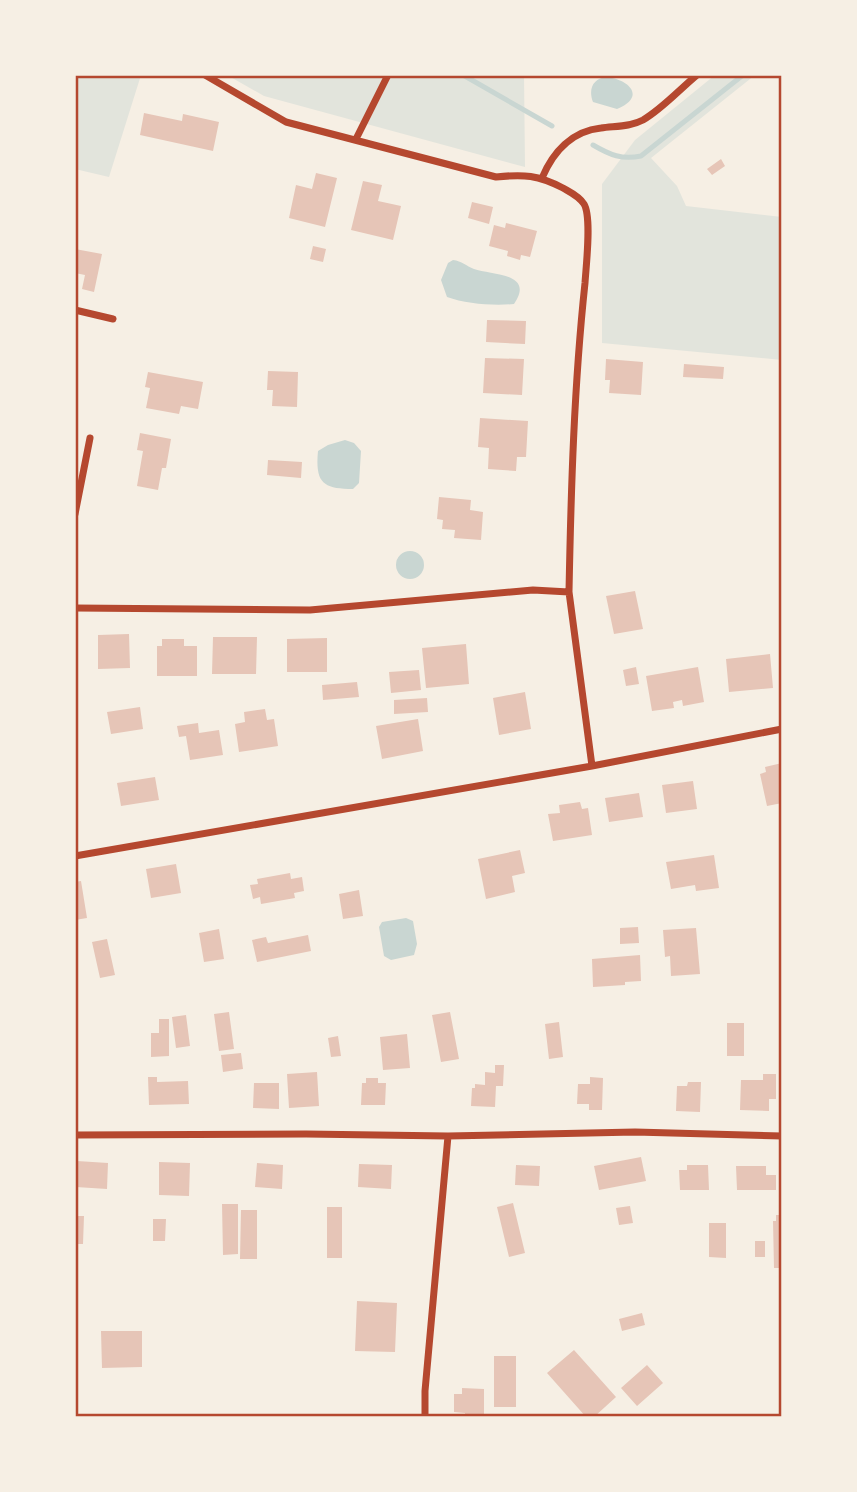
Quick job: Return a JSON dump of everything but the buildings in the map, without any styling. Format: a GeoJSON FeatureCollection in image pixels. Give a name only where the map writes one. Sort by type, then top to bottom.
{"type":"FeatureCollection","features":[{"type":"Feature","properties":{"kind":"street"},"geometry":{"type":"LineString","coordinates":[[205,75],[286,122],[496,177],[521,175],[542,178],[573,193],[585,205],[588,228],[587,260],[578,354],[569,592],[592,765]]}},
{"type":"Feature","properties":{"kind":"street"},"geometry":{"type":"LineString","coordinates":[[356,139],[388,75]]}},
{"type":"Feature","properties":{"kind":"street"},"geometry":{"type":"LineString","coordinates":[[542,178],[548,164],[561,148],[578,134],[643,120],[697,75]]}},
{"type":"Feature","properties":{"kind":"street"},"geometry":{"type":"LineString","coordinates":[[75,310],[113,319]]}},
{"type":"Feature","properties":{"kind":"street"},"geometry":{"type":"LineString","coordinates":[[75,514],[90,438]]}},
{"type":"Feature","properties":{"kind":"street"},"geometry":{"type":"LineString","coordinates":[[75,608],[310,610],[533,590],[569,592]]}},
{"type":"Feature","properties":{"kind":"street"},"geometry":{"type":"LineString","coordinates":[[75,856],[782,729]]}},
{"type":"Feature","properties":{"kind":"street"},"geometry":{"type":"LineString","coordinates":[[75,1135],[448,1136],[635,1132],[782,1136]]}},
{"type":"Feature","properties":{"kind":"street"},"geometry":{"type":"LineString","coordinates":[[425,1417],[425,1391],[448,1136]]}},
{"type":"Feature","properties":{"kind":"shaded area"},"geometry":{"type":"Polygon","coordinates":[[[75,75],[141,75],[109,177],[75,169],[75,75]]]}},
{"type":"Feature","properties":{"kind":"shaded area"},"geometry":{"type":"Polygon","coordinates":[[[227,75],[524,75],[525,167],[264,96],[227,75]]]}},
{"type":"Feature","properties":{"kind":"shaded area"},"geometry":{"type":"Polygon","coordinates":[[[715,75],[755,75],[651,158],[677,186],[686,206],[782,217],[782,360],[602,343],[602,184],[635,140],[715,75]]]}},
{"type":"Feature","properties":{"kind":"shaded area"},"geometry":{"type":"Polygon","coordinates":[[[607,77],[628,85],[632,90],[631,99],[617,109],[593,102],[593,85],[607,77]]]}},
{"type":"Feature","properties":{"kind":"shaded area"},"geometry":{"type":"Polygon","coordinates":[[[453,260],[474,269],[515,280],[519,286],[519,294],[514,304],[480,304],[447,297],[441,280],[448,263],[453,260]]]}},
{"type":"Feature","properties":{"kind":"shaded area"},"geometry":{"type":"Polygon","coordinates":[[[345,440],[354,443],[361,451],[359,483],[353,489],[328,485],[323,482],[318,470],[318,451],[345,440]]]}},
{"type":"Feature","properties":{"kind":"shaded area"},"geometry":{"type":"Polygon","coordinates":[[[410,551],[420,555],[424,565],[420,575],[410,579],[400,575],[396,565],[400,555],[410,551]]]}},
{"type":"Feature","properties":{"kind":"shaded area"},"geometry":{"type":"Polygon","coordinates":[[[406,918],[413,921],[417,944],[414,955],[391,960],[384,956],[379,927],[382,922],[406,918]]]}},
{"type":"Feature","properties":{"kind":"waterway"},"geometry":{"type":"LineString","coordinates":[[463,75],[552,126]]}},
{"type":"Feature","properties":{"kind":"waterway"},"geometry":{"type":"LineString","coordinates":[[593,145],[616,156],[641,156],[743,75]]}}]}
